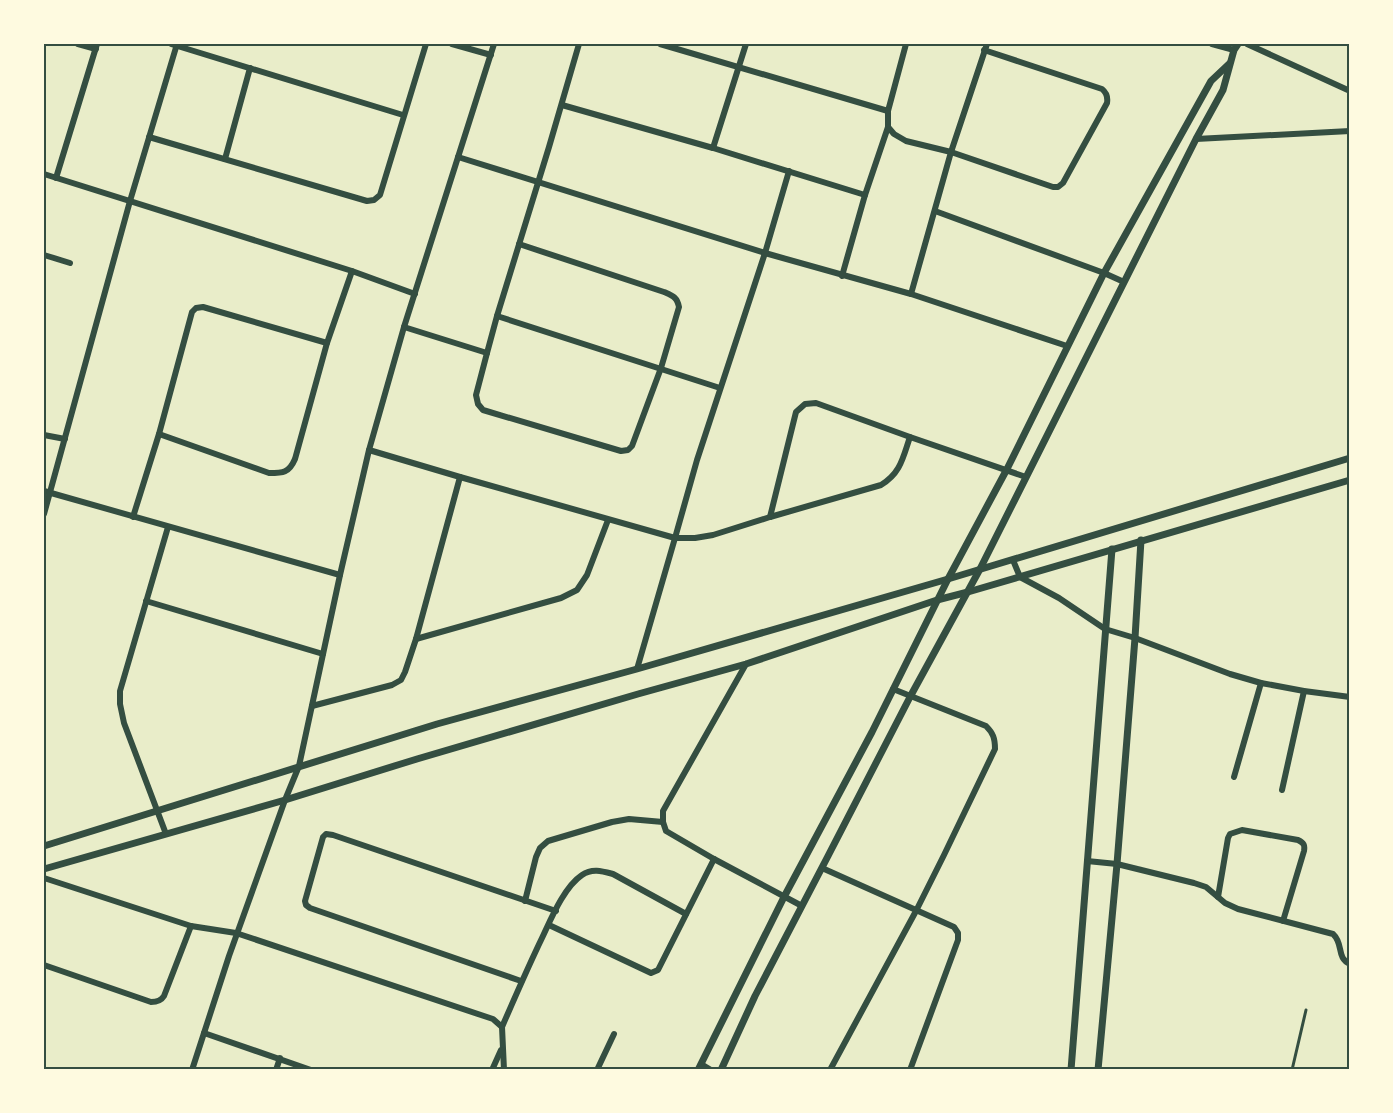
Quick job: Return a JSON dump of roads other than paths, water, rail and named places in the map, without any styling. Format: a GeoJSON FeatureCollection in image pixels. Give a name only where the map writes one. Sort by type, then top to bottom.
{"type":"FeatureCollection","features":[{"type":"Feature","properties":{"kind":"street"},"geometry":{"type":"LineString","coordinates":[[56,178],[96,46],[78,44]]}},
{"type":"Feature","properties":{"kind":"street"},"geometry":{"type":"LineString","coordinates":[[44,514],[47,492],[65,440],[175,44],[403,115]]}},
{"type":"Feature","properties":{"kind":"street"},"geometry":{"type":"LineString","coordinates":[[149,137],[367,201],[374,200],[380,195],[426,44]]}},
{"type":"Feature","properties":{"kind":"street"},"geometry":{"type":"LineString","coordinates":[[452,44],[491,55]]}},
{"type":"Feature","properties":{"kind":"street"},"geometry":{"type":"LineString","coordinates":[[192,1070],[236,933],[299,766],[369,450],[404,327],[494,44]]}},
{"type":"Feature","properties":{"kind":"street"},"geometry":{"type":"LineString","coordinates":[[519,244],[673,296],[678,300],[679,307],[661,368],[632,446],[628,450],[621,451],[483,410],[478,404],[476,395],[496,316],[579,44]]}},
{"type":"Feature","properties":{"kind":"street"},"geometry":{"type":"LineString","coordinates":[[660,44],[888,111]]}},
{"type":"Feature","properties":{"kind":"street"},"geometry":{"type":"LineString","coordinates":[[714,147],[746,44]]}},
{"type":"Feature","properties":{"kind":"street"},"geometry":{"type":"LineString","coordinates":[[842,276],[865,195],[888,127],[888,111],[906,44]]}},
{"type":"Feature","properties":{"kind":"street"},"geometry":{"type":"LineString","coordinates":[[721,1070],[755,996],[910,697],[980,569],[1196,139],[1223,90],[1236,47],[1212,44]]}},
{"type":"Feature","properties":{"kind":"street"},"geometry":{"type":"LineString","coordinates":[[1247,44],[1350,91]]}},
{"type":"Feature","properties":{"kind":"street"},"geometry":{"type":"LineString","coordinates":[[888,127],[894,134],[906,141],[951,152],[1058,187],[1063,183],[1107,103],[1107,97],[1106,92],[1102,89],[986,47],[951,152],[911,294]]}},
{"type":"Feature","properties":{"kind":"street"},"geometry":{"type":"LineString","coordinates":[[711,1070],[699,1067],[784,897],[872,732],[937,600],[1007,469],[1104,273],[1211,81],[1230,62]]}},
{"type":"Feature","properties":{"kind":"street"},"geometry":{"type":"LineString","coordinates":[[225,159],[250,68]]}},
{"type":"Feature","properties":{"kind":"street"},"geometry":{"type":"LineString","coordinates":[[562,105],[714,147],[865,195]]}},
{"type":"Feature","properties":{"kind":"street"},"geometry":{"type":"LineString","coordinates":[[1196,139],[1350,131]]}},
{"type":"Feature","properties":{"kind":"street"},"geometry":{"type":"LineString","coordinates":[[458,157],[765,253],[911,294],[1067,346]]}},
{"type":"Feature","properties":{"kind":"street"},"geometry":{"type":"LineString","coordinates":[[637,669],[697,460],[765,253],[789,171]]}},
{"type":"Feature","properties":{"kind":"street"},"geometry":{"type":"LineString","coordinates":[[44,174],[352,271],[415,294]]}},
{"type":"Feature","properties":{"kind":"street"},"geometry":{"type":"LineString","coordinates":[[935,211],[1124,282]]}},
{"type":"Feature","properties":{"kind":"street"},"geometry":{"type":"LineString","coordinates":[[44,255],[70,262]]}},
{"type":"Feature","properties":{"kind":"street"},"geometry":{"type":"LineString","coordinates":[[159,434],[269,473],[282,473],[291,467],[296,459],[327,343],[352,271]]}},
{"type":"Feature","properties":{"kind":"street"},"geometry":{"type":"LineString","coordinates":[[133,517],[159,434],[192,312],[196,308],[203,307],[327,343]]}},
{"type":"Feature","properties":{"kind":"street"},"geometry":{"type":"LineString","coordinates":[[496,316],[720,388]]}},
{"type":"Feature","properties":{"kind":"street"},"geometry":{"type":"LineString","coordinates":[[404,327],[487,353]]}},
{"type":"Feature","properties":{"kind":"street"},"geometry":{"type":"LineString","coordinates":[[770,517],[796,412],[805,404],[816,403],[1026,477]]}},
{"type":"Feature","properties":{"kind":"street"},"geometry":{"type":"LineString","coordinates":[[44,435],[65,440]]}},
{"type":"Feature","properties":{"kind":"street"},"geometry":{"type":"LineString","coordinates":[[369,450],[608,520],[675,538],[695,538],[713,535],[881,485],[892,478],[900,466],[910,437]]}},
{"type":"Feature","properties":{"kind":"street"},"geometry":{"type":"LineString","coordinates":[[44,846],[437,724],[948,579],[1350,458]]}},
{"type":"Feature","properties":{"kind":"street"},"geometry":{"type":"LineString","coordinates":[[312,706],[392,685],[401,680],[416,639],[460,477]]}},
{"type":"Feature","properties":{"kind":"street"},"geometry":{"type":"LineString","coordinates":[[44,869],[746,664],[937,600],[1350,480]]}},
{"type":"Feature","properties":{"kind":"street"},"geometry":{"type":"LineString","coordinates":[[47,492],[340,575]]}},
{"type":"Feature","properties":{"kind":"street"},"geometry":{"type":"LineString","coordinates":[[416,639],[561,598],[577,590],[587,575],[608,520]]}},
{"type":"Feature","properties":{"kind":"street"},"geometry":{"type":"LineString","coordinates":[[166,834],[124,723],[120,691],[168,526]]}},
{"type":"Feature","properties":{"kind":"street"},"geometry":{"type":"LineString","coordinates":[[1098,1070],[1118,864],[1141,540]]}},
{"type":"Feature","properties":{"kind":"street"},"geometry":{"type":"LineString","coordinates":[[1071,1070],[1112,549]]}},
{"type":"Feature","properties":{"kind":"street"},"geometry":{"type":"LineString","coordinates":[[1013,560],[1020,577],[1059,598],[1105,629],[1261,683],[1350,697]]}},
{"type":"Feature","properties":{"kind":"street"},"geometry":{"type":"LineString","coordinates":[[146,602],[323,654]]}},
{"type":"Feature","properties":{"kind":"street"},"geometry":{"type":"LineString","coordinates":[[746,664],[663,811],[663,822],[666,831],[802,906]]}},
{"type":"Feature","properties":{"kind":"street"},"geometry":{"type":"LineString","coordinates":[[1234,777],[1261,683]]}},
{"type":"Feature","properties":{"kind":"street"},"geometry":{"type":"LineString","coordinates":[[830,1070],[916,911],[995,749],[993,733],[986,726],[893,689]]}},
{"type":"Feature","properties":{"kind":"street"},"geometry":{"type":"LineString","coordinates":[[1282,790],[1304,691]]}},
{"type":"Feature","properties":{"kind":"street"},"geometry":{"type":"LineString","coordinates":[[525,901],[536,857],[540,848],[548,841],[629,819],[663,822]]}},
{"type":"Feature","properties":{"kind":"street"},"geometry":{"type":"LineString","coordinates":[[1218,897],[1227,838],[1230,834],[1242,830],[1298,840],[1305,845],[1304,851],[1283,921]]}},
{"type":"Feature","properties":{"kind":"street"},"geometry":{"type":"LineString","coordinates":[[521,981],[310,908],[304,901],[323,837],[326,834],[333,835],[556,911]]}},
{"type":"Feature","properties":{"kind":"street"},"geometry":{"type":"LineString","coordinates":[[549,925],[651,973],[658,970],[714,859]]}},
{"type":"Feature","properties":{"kind":"street"},"geometry":{"type":"LineString","coordinates":[[1087,861],[1118,864],[1194,883],[1206,887],[1225,903],[1238,909],[1333,934],[1340,942],[1342,957],[1346,963],[1350,964]]}},
{"type":"Feature","properties":{"kind":"street"},"geometry":{"type":"LineString","coordinates":[[822,868],[954,927],[958,933],[958,940],[910,1070]]}},
{"type":"Feature","properties":{"kind":"street"},"geometry":{"type":"LineString","coordinates":[[504,1070],[502,1027],[521,981],[556,911],[566,893],[580,876],[590,871],[613,874],[686,914]]}},
{"type":"Feature","properties":{"kind":"street"},"geometry":{"type":"LineString","coordinates":[[44,878],[190,926],[236,933],[493,1019],[502,1027]]}},
{"type":"Feature","properties":{"kind":"street"},"geometry":{"type":"LineString","coordinates":[[44,965],[155,1002],[164,996],[190,926]]}},
{"type":"Feature","properties":{"kind":"street"},"geometry":{"type":"LineString","coordinates":[[204,1033],[311,1070]]}},
{"type":"Feature","properties":{"kind":"street"},"geometry":{"type":"LineString","coordinates":[[597,1070],[614,1034]]}},
{"type":"Feature","properties":{"kind":"street"},"geometry":{"type":"LineString","coordinates":[[492,1070],[502,1046]]}},
{"type":"Feature","properties":{"kind":"street"},"geometry":{"type":"LineString","coordinates":[[276,1070],[280,1058]]}},
{"type":"Feature","properties":{"kind":"lane"},"geometry":{"type":"LineString","coordinates":[[1292,1070],[1306,1010]]}}]}
